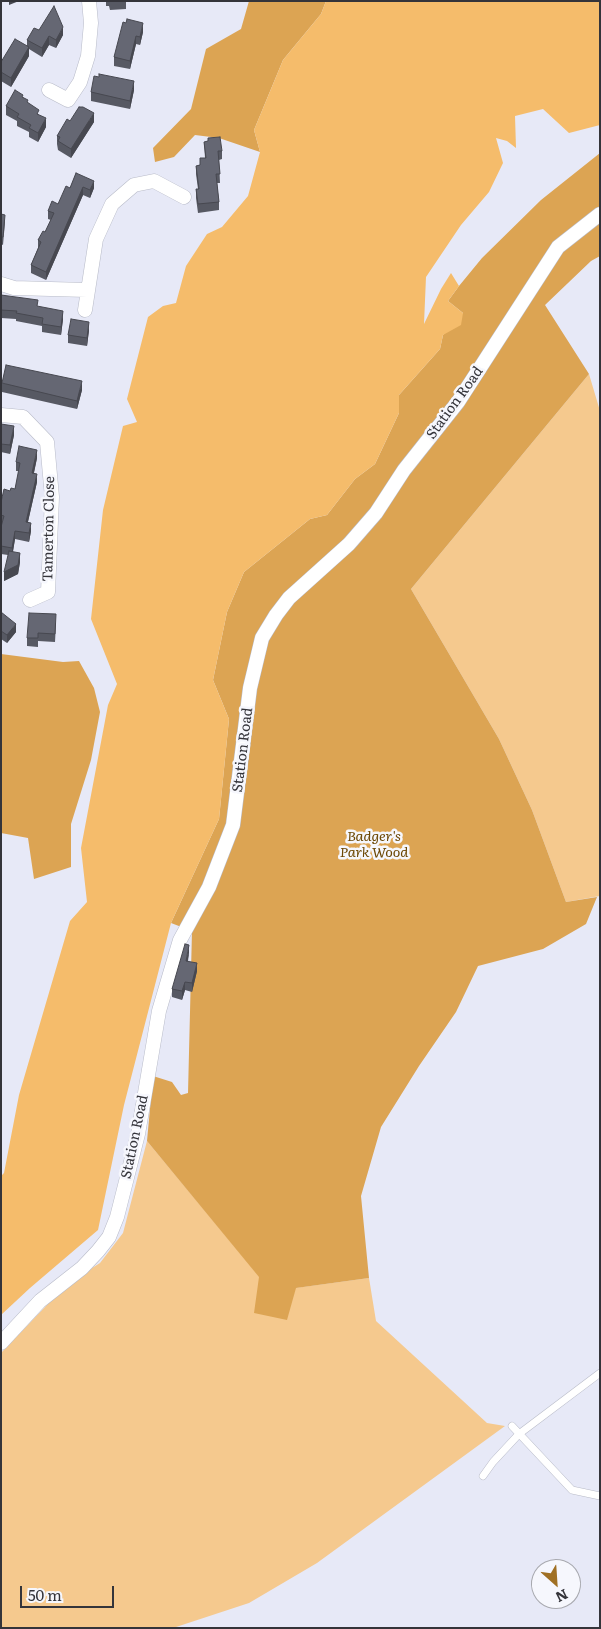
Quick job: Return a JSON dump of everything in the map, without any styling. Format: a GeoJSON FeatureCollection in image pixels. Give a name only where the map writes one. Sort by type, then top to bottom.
{"type":"FeatureCollection","features":[{"type":"Feature","properties":{"kind":"street"},"geometry":{"type":"LineString","coordinates":[[49,90],[68,100],[80,82],[88,56],[89,1]]}},
{"type":"Feature","properties":{"kind":"street"},"geometry":{"type":"LineString","coordinates":[[85,310],[96,239],[112,204],[134,185],[154,181],[184,197]]}},
{"type":"Feature","properties":{"kind":"street","name":"Station Road"},"geometry":{"type":"LineString","coordinates":[[1,1343],[40,1301],[82,1268],[98,1251],[109,1237],[117,1217],[138,1134],[158,1011],[180,940],[209,887],[233,824],[250,688],[262,638],[289,598],[349,544],[376,512],[404,470],[458,402],[558,247],[600,214]]}},
{"type":"Feature","properties":{"kind":"street"},"geometry":{"type":"LineString","coordinates":[[1,284],[14,288],[87,290]]}},
{"type":"Feature","properties":{"kind":"street","name":"Tamerton Close"},"geometry":{"type":"LineString","coordinates":[[1,415],[23,417],[47,442],[52,497],[48,592],[30,600]]}},
{"type":"Feature","properties":{"kind":"lane"},"geometry":{"type":"LineString","coordinates":[[483,1476],[493,1462],[519,1434],[600,1373]]}},
{"type":"Feature","properties":{"kind":"lane"},"geometry":{"type":"LineString","coordinates":[[512,1426],[572,1490],[600,1496]]}},
{"type":"Feature","properties":{"kind":"shaded area"},"geometry":{"type":"Polygon","coordinates":[[[326,1],[600,1],[600,125],[569,133],[543,109],[515,116],[516,148],[507,141],[496,138],[503,163],[489,192],[461,225],[426,277],[424,324],[451,273],[459,286],[448,301],[463,313],[461,325],[443,335],[440,349],[399,395],[399,413],[375,464],[355,479],[327,515],[310,519],[244,572],[227,612],[213,680],[229,719],[219,819],[171,923],[124,1105],[98,1230],[1,1315],[1,1176],[4,1173],[19,1095],[70,921],[87,902],[81,848],[108,705],[117,684],[91,619],[103,510],[123,426],[137,422],[127,399],[148,317],[163,306],[176,303],[186,266],[207,234],[222,227],[248,196],[260,152],[254,130],[283,60],[321,14],[326,1]]]}},
{"type":"Feature","properties":{"kind":"shaded area"},"geometry":{"type":"Polygon","coordinates":[[[589,374],[600,411],[600,896],[566,902],[532,810],[499,739],[411,589],[589,374]]]}},
{"type":"Feature","properties":{"kind":"shaded area"},"geometry":{"type":"Polygon","coordinates":[[[147,1141],[260,1277],[295,1288],[369,1278],[376,1321],[487,1423],[505,1426],[317,1563],[249,1603],[173,1628],[1,1628],[1,1353],[67,1284],[100,1263],[123,1233],[147,1141]]]}},
{"type":"Feature","properties":{"kind":"green space"},"geometry":{"type":"Polygon","coordinates":[[[249,1],[326,1],[321,14],[283,60],[254,130],[260,152],[219,138],[195,135],[174,157],[155,162],[153,148],[191,109],[206,49],[241,29],[249,1]]]}},
{"type":"Feature","properties":{"kind":"green space","name":"Badger's Park Wood"},"geometry":{"type":"Polygon","coordinates":[[[600,153],[600,256],[591,261],[545,305],[589,374],[411,589],[499,739],[532,810],[566,902],[597,897],[586,924],[543,949],[478,966],[456,1012],[381,1127],[361,1196],[369,1278],[296,1288],[287,1320],[254,1313],[259,1277],[147,1141],[153,1076],[172,1082],[181,1095],[188,1093],[192,931],[171,923],[219,819],[229,719],[213,680],[227,612],[244,572],[310,519],[327,515],[355,479],[375,464],[399,413],[399,395],[440,349],[443,335],[463,313],[448,301],[459,286],[482,258],[541,200],[600,153]]]}},
{"type":"Feature","properties":{"kind":"green space"},"geometry":{"type":"Polygon","coordinates":[[[1,654],[63,662],[79,661],[94,688],[100,712],[91,760],[71,824],[71,867],[34,879],[28,838],[1,833],[1,654]]]}},
{"type":"Feature","properties":{"kind":"building"},"geometry":{"type":"Polygon","coordinates":[[[54,6],[63,27],[56,40],[49,36],[42,48],[27,40],[34,28],[39,30],[54,6]]]}},
{"type":"Feature","properties":{"kind":"building"},"geometry":{"type":"Polygon","coordinates":[[[127,19],[143,23],[140,37],[136,36],[130,61],[114,57],[123,22],[126,23],[127,19]]]}},
{"type":"Feature","properties":{"kind":"building"},"geometry":{"type":"Polygon","coordinates":[[[15,39],[29,47],[11,78],[1,72],[1,62],[15,39]]]}},
{"type":"Feature","properties":{"kind":"building"},"geometry":{"type":"Polygon","coordinates":[[[99,74],[134,81],[130,101],[91,92],[94,76],[99,77],[99,74]]]}},
{"type":"Feature","properties":{"kind":"building"},"geometry":{"type":"Polygon","coordinates":[[[15,90],[28,100],[27,102],[39,110],[37,114],[46,118],[38,133],[29,128],[31,125],[17,117],[19,114],[6,106],[15,90]]]}},
{"type":"Feature","properties":{"kind":"building"},"geometry":{"type":"Polygon","coordinates":[[[79,107],[94,113],[71,149],[58,141],[60,137],[57,136],[67,119],[70,121],[79,107]]]}},
{"type":"Feature","properties":{"kind":"building"},"geometry":{"type":"Polygon","coordinates":[[[220,137],[222,151],[218,151],[220,174],[216,174],[219,202],[198,204],[196,189],[199,189],[196,166],[200,165],[200,158],[206,158],[204,142],[208,141],[208,138],[220,137]]]}},
{"type":"Feature","properties":{"kind":"building"},"geometry":{"type":"Polygon","coordinates":[[[76,173],[94,181],[90,190],[83,187],[46,272],[31,265],[41,242],[38,240],[43,231],[45,232],[54,213],[48,211],[52,201],[58,204],[66,186],[70,188],[76,173]]]}},
{"type":"Feature","properties":{"kind":"building"},"geometry":{"type":"Polygon","coordinates":[[[1,214],[5,215],[3,237],[1,237],[1,214]]]}},
{"type":"Feature","properties":{"kind":"building"},"geometry":{"type":"Polygon","coordinates":[[[1,295],[38,300],[37,306],[63,311],[61,327],[42,324],[43,318],[16,313],[17,311],[1,310],[1,295]]]}},
{"type":"Feature","properties":{"kind":"building"},"geometry":{"type":"Polygon","coordinates":[[[71,319],[89,322],[87,338],[68,335],[71,319]]]}},
{"type":"Feature","properties":{"kind":"building"},"geometry":{"type":"Polygon","coordinates":[[[6,365],[82,381],[77,401],[2,383],[6,365]]]}},
{"type":"Feature","properties":{"kind":"building"},"geometry":{"type":"Polygon","coordinates":[[[1,424],[14,426],[10,445],[1,444],[1,424]]]}},
{"type":"Feature","properties":{"kind":"building"},"geometry":{"type":"Polygon","coordinates":[[[19,446],[37,450],[32,473],[37,474],[26,522],[31,523],[29,533],[15,531],[12,548],[1,546],[1,527],[4,516],[1,515],[1,502],[4,489],[10,491],[11,488],[15,489],[20,463],[16,462],[19,446]]]}},
{"type":"Feature","properties":{"kind":"building"},"geometry":{"type":"Polygon","coordinates":[[[9,551],[20,553],[18,565],[4,572],[9,551]]]}},
{"type":"Feature","properties":{"kind":"building"},"geometry":{"type":"Polygon","coordinates":[[[1,612],[16,624],[7,635],[1,631],[1,612]]]}},
{"type":"Feature","properties":{"kind":"building"},"geometry":{"type":"Polygon","coordinates":[[[29,613],[56,614],[55,634],[38,633],[38,638],[27,638],[29,613]]]}},
{"type":"Feature","properties":{"kind":"building"},"geometry":{"type":"Polygon","coordinates":[[[185,944],[189,945],[186,961],[197,963],[192,983],[185,982],[182,991],[172,989],[185,944]]]}}]}
